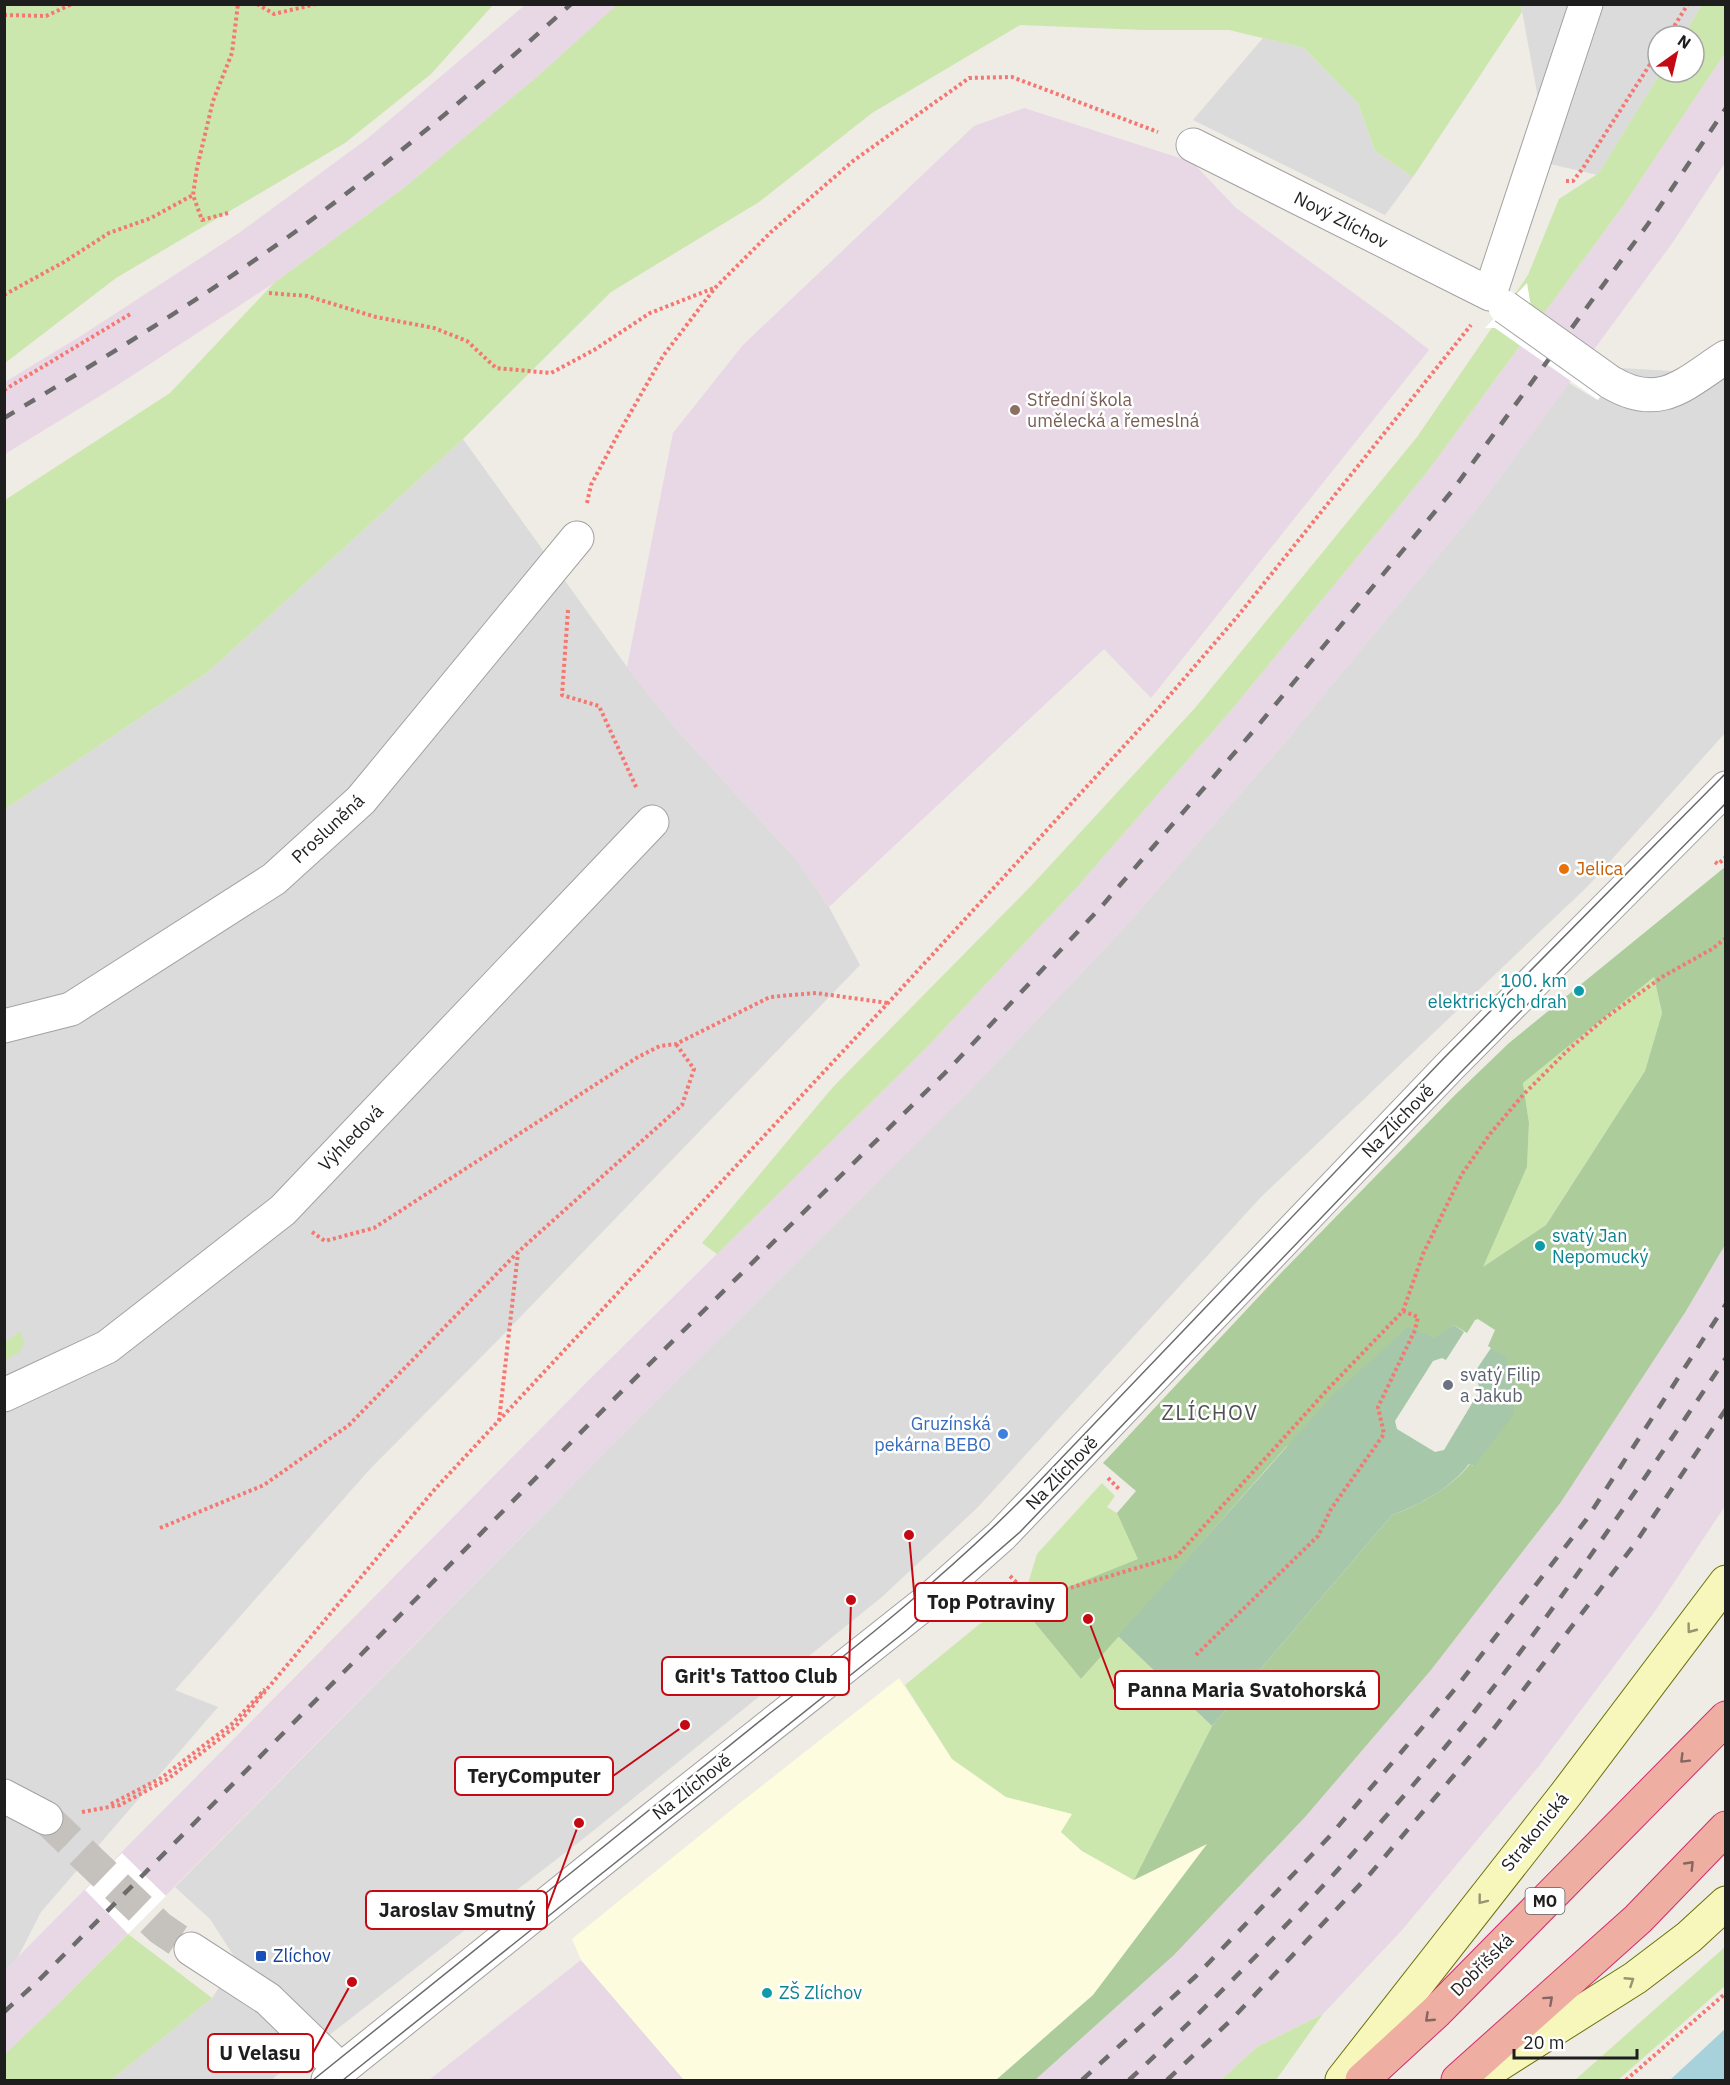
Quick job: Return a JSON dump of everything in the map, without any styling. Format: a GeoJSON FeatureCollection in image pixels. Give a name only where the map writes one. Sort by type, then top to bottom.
{"type":"FeatureCollection","features":[{"type":"Feature","properties":{"kind":"highway","name":"Dobříšská"},"geometry":{"type":"LineString","coordinates":[[1362,2080],[1437,2011],[1725,1718]]}},
{"type":"Feature","properties":{"kind":"highway"},"geometry":{"type":"LineString","coordinates":[[1458,2080],[1638,1919],[1725,1828]]}},
{"type":"Feature","properties":{"kind":"main road","name":"Strakonická"},"geometry":{"type":"LineString","coordinates":[[1342,2080],[1573,1786],[1725,1582]]}},
{"type":"Feature","properties":{"kind":"main road"},"geometry":{"type":"LineString","coordinates":[[1474,2080],[1635,1978],[1689,1937],[1725,1903]]}},
{"type":"Feature","properties":{"kind":"street"},"geometry":{"type":"LineString","coordinates":[[1497,300],[1529,180],[1586,4]]}},
{"type":"Feature","properties":{"kind":"street","name":"Nový Zlíchov"},"geometry":{"type":"LineString","coordinates":[[1193,146],[1497,300],[1610,382],[1631,392],[1654,396],[1675,390],[1725,357]]}},
{"type":"Feature","properties":{"kind":"street","name":"Prosluněná"},"geometry":{"type":"LineString","coordinates":[[4,1026],[71,1009],[274,879],[361,800],[578,538]]}},
{"type":"Feature","properties":{"kind":"street","name":"Na Zlíchově"},"geometry":{"type":"LineString","coordinates":[[334,2075],[929,1600],[994,1543],[1451,1065],[1725,788]]}},
{"type":"Feature","properties":{"kind":"street","name":"Výhledová"},"geometry":{"type":"LineString","coordinates":[[4,1395],[107,1347],[283,1210],[652,822]]}},
{"type":"Feature","properties":{"kind":"street"},"geometry":{"type":"LineString","coordinates":[[4,1796],[46,1818]]}},
{"type":"Feature","properties":{"kind":"street"},"geometry":{"type":"LineString","coordinates":[[191,1949],[268,1999],[334,2075]]}},
{"type":"Feature","properties":{"kind":"path"},"geometry":{"type":"LineString","coordinates":[[4,15],[46,16],[72,4]]}},
{"type":"Feature","properties":{"kind":"path"},"geometry":{"type":"LineString","coordinates":[[228,213],[202,220],[193,195],[213,101],[232,53],[238,4]]}},
{"type":"Feature","properties":{"kind":"path"},"geometry":{"type":"LineString","coordinates":[[258,4],[274,14],[316,4]]}},
{"type":"Feature","properties":{"kind":"path"},"geometry":{"type":"LineString","coordinates":[[1676,24],[1688,4]]}},
{"type":"Feature","properties":{"kind":"path"},"geometry":{"type":"LineString","coordinates":[[1529,180],[1573,181],[1646,71]]}},
{"type":"Feature","properties":{"kind":"path"},"geometry":{"type":"LineString","coordinates":[[578,538],[591,485],[616,438],[663,356],[715,288],[771,232],[852,161],[969,78],[1012,77],[1193,146]]}},
{"type":"Feature","properties":{"kind":"path"},"geometry":{"type":"LineString","coordinates":[[4,295],[64,262],[109,233],[151,218],[193,195]]}},
{"type":"Feature","properties":{"kind":"path"},"geometry":{"type":"LineString","coordinates":[[269,293],[307,296],[376,317],[434,328],[467,341],[496,368],[551,373],[594,350],[650,314],[715,288]]}},
{"type":"Feature","properties":{"kind":"path"},"geometry":{"type":"LineString","coordinates":[[46,1818],[116,1803],[161,1778],[233,1723],[294,1658],[435,1489],[888,1003],[1158,709],[1237,617],[1477,318],[1497,300]]}},
{"type":"Feature","properties":{"kind":"path"},"geometry":{"type":"LineString","coordinates":[[4,390],[132,313]]}},
{"type":"Feature","properties":{"kind":"path"},"geometry":{"type":"LineString","coordinates":[[569,602],[562,695],[599,706],[652,822]]}},
{"type":"Feature","properties":{"kind":"path"},"geometry":{"type":"LineString","coordinates":[[1715,862],[1718,864],[1725,857]]}},
{"type":"Feature","properties":{"kind":"path"},"geometry":{"type":"LineString","coordinates":[[1005,1570],[1033,1599],[1177,1556],[1328,1389],[1403,1311],[1423,1254],[1462,1174],[1484,1142],[1516,1103],[1567,1051],[1604,1019],[1662,977],[1712,949],[1725,938]]}},
{"type":"Feature","properties":{"kind":"path"},"geometry":{"type":"LineString","coordinates":[[283,1210],[325,1241],[374,1228],[638,1058],[660,1046],[676,1044],[770,997],[816,993],[888,1003]]}},
{"type":"Feature","properties":{"kind":"path"},"geometry":{"type":"LineString","coordinates":[[160,1528],[264,1485],[350,1425],[518,1252],[682,1105],[694,1069],[676,1044]]}},
{"type":"Feature","properties":{"kind":"path"},"geometry":{"type":"LineString","coordinates":[[499,1421],[518,1252]]}},
{"type":"Feature","properties":{"kind":"path"},"geometry":{"type":"LineString","coordinates":[[1194,1658],[1318,1536],[1331,1509],[1384,1434],[1378,1407],[1415,1330],[1418,1317],[1403,1311]]}},
{"type":"Feature","properties":{"kind":"path"},"geometry":{"type":"LineString","coordinates":[[1103,1474],[1120,1490]]}},
{"type":"Feature","properties":{"kind":"path"},"geometry":{"type":"LineString","coordinates":[[1626,2080],[1725,1993]]}},
{"type":"Feature","properties":{"kind":"shaded area"},"geometry":{"type":"Polygon","coordinates":[[[525,5],[618,5],[539,75],[405,187],[274,283],[116,386],[5,454],[5,382],[84,334],[239,233],[367,139],[525,5]]]}},
{"type":"Feature","properties":{"kind":"shaded area"},"geometry":{"type":"Polygon","coordinates":[[[1521,5],[1702,5],[1690,24],[1646,24],[1646,84],[1654,84],[1598,175],[1550,164],[1521,5]]]}},
{"type":"Feature","properties":{"kind":"shaded area"},"geometry":{"type":"Polygon","coordinates":[[[1263,38],[1304,48],[1358,103],[1375,151],[1413,177],[1385,215],[1193,120],[1263,38]]]}},
{"type":"Feature","properties":{"kind":"shaded area"},"geometry":{"type":"Polygon","coordinates":[[[1725,53],[1725,163],[1673,242],[1476,510],[1280,748],[1124,928],[971,1089],[626,1431],[59,2003],[5,2054],[5,1970],[588,1381],[927,1047],[1078,886],[1233,708],[1427,472],[1623,206],[1725,53]]]}},
{"type":"Feature","properties":{"kind":"shaded area"},"geometry":{"type":"Polygon","coordinates":[[[1024,108],[1192,162],[1236,208],[1429,350],[1151,698],[1104,649],[829,907],[796,859],[677,730],[627,667],[673,433],[743,345],[974,126],[1024,108]]]}},
{"type":"Feature","properties":{"kind":"shaded area"},"geometry":{"type":"Polygon","coordinates":[[[1619,368],[1725,374],[1725,733],[1588,886],[1261,1197],[978,1507],[883,1596],[588,1835],[271,2080],[111,2080],[212,1998],[237,1961],[210,1919],[175,1887],[626,1431],[971,1089],[1124,928],[1280,748],[1476,510],[1569,383],[1597,400],[1619,368]]]}},
{"type":"Feature","properties":{"kind":"shaded area"},"geometry":{"type":"Polygon","coordinates":[[[463,439],[627,667],[677,730],[796,859],[829,907],[860,965],[501,1337],[370,1469],[175,1690],[218,1707],[41,1912],[17,1959],[5,1970],[5,809],[208,672],[463,439]]]}},
{"type":"Feature","properties":{"kind":"shaded area"},"geometry":{"type":"Polygon","coordinates":[[[1725,1245],[1725,1506],[1653,1614],[1539,1766],[1402,1930],[1323,2014],[1257,2047],[1221,2080],[1035,2080],[1174,1955],[1306,1816],[1431,1670],[1561,1502],[1686,1311],[1725,1245]]]}},
{"type":"Feature","properties":{"kind":"shaded area"},"geometry":{"type":"Polygon","coordinates":[[[899,1678],[952,1759],[1006,1797],[1073,1814],[1061,1832],[1082,1851],[1133,1880],[1209,1843],[1093,1995],[996,2080],[684,2080],[581,1960],[572,1939],[899,1678]]]}},
{"type":"Feature","properties":{"kind":"shaded area"},"geometry":{"type":"Polygon","coordinates":[[[581,1960],[684,2080],[429,2080],[581,1960]]]}},
{"type":"Feature","properties":{"kind":"green space"},"geometry":{"type":"Polygon","coordinates":[[[5,4],[493,5],[431,74],[345,143],[116,278],[5,363],[5,4]]]}},
{"type":"Feature","properties":{"kind":"green space"},"geometry":{"type":"Polygon","coordinates":[[[618,4],[1521,4],[1522,12],[1413,177],[1375,151],[1358,103],[1304,48],[1229,30],[1144,30],[1020,25],[872,113],[759,202],[611,292],[463,439],[208,672],[5,809],[5,500],[170,393],[274,283],[405,187],[539,75],[618,4]]]}},
{"type":"Feature","properties":{"kind":"green space"},"geometry":{"type":"Polygon","coordinates":[[[1702,5],[1725,5],[1725,53],[1706,82],[1706,24],[1690,24],[1702,5]]]}},
{"type":"Feature","properties":{"kind":"green space"},"geometry":{"type":"Polygon","coordinates":[[[1654,84],[1704,84],[1623,206],[1427,472],[1233,708],[1078,886],[927,1047],[717,1254],[702,1243],[833,1087],[1031,886],[1195,708],[1417,437],[1528,275],[1559,199],[1599,173],[1654,84]]]}},
{"type":"Feature","properties":{"kind":"green space"},"geometry":{"type":"Polygon","coordinates":[[[1725,867],[1725,1245],[1686,1311],[1561,1502],[1431,1670],[1306,1816],[1174,1955],[1035,2080],[996,2080],[1093,1995],[1207,1844],[1134,1880],[1212,1726],[1392,1515],[1435,1494],[1470,1464],[1473,1466],[1508,1376],[1488,1346],[1495,1330],[1478,1319],[1467,1333],[1454,1325],[1286,1447],[1081,1679],[1021,1606],[1138,1559],[1117,1513],[1136,1491],[1103,1463],[1281,1273],[1509,1043],[1725,867]],[[1654,977],[1523,1083],[1529,1123],[1527,1167],[1483,1267],[1546,1225],[1645,1071],[1662,1013],[1654,977]]]}},
{"type":"Feature","properties":{"kind":"green space"},"geometry":{"type":"Polygon","coordinates":[[[1654,977],[1662,1013],[1645,1071],[1546,1225],[1482,1268],[1527,1167],[1529,1123],[1523,1083],[1654,977]]]}},
{"type":"Feature","properties":{"kind":"green space"},"geometry":{"type":"Polygon","coordinates":[[[1454,1325],[1464,1332],[1446,1360],[1442,1358],[1433,1361],[1395,1421],[1397,1429],[1435,1452],[1444,1450],[1480,1390],[1477,1380],[1472,1376],[1491,1348],[1506,1357],[1508,1375],[1514,1377],[1514,1414],[1474,1466],[1469,1464],[1453,1481],[1435,1494],[1392,1515],[1212,1726],[1118,1636],[1333,1395],[1408,1327],[1434,1338],[1454,1325]]]}},
{"type":"Feature","properties":{"kind":"green space"},"geometry":{"type":"Polygon","coordinates":[[[20,1331],[24,1342],[20,1352],[5,1360],[5,1343],[20,1331]]]}},
{"type":"Feature","properties":{"kind":"green space"},"geometry":{"type":"Polygon","coordinates":[[[1102,1483],[1115,1496],[1107,1507],[1117,1513],[1139,1559],[1021,1606],[1037,1554],[1102,1483]]]}},
{"type":"Feature","properties":{"kind":"green space"},"geometry":{"type":"Polygon","coordinates":[[[1021,1606],[1081,1679],[1118,1636],[1212,1726],[1134,1880],[1082,1851],[1061,1832],[1072,1814],[1006,1797],[952,1759],[905,1685],[998,1609],[1021,1606]]]}},
{"type":"Feature","properties":{"kind":"green space"},"geometry":{"type":"Polygon","coordinates":[[[128,1934],[212,1998],[111,2080],[5,2080],[5,2054],[128,1934]]]}},
{"type":"Feature","properties":{"kind":"green space"},"geometry":{"type":"Polygon","coordinates":[[[1725,1947],[1725,1986],[1618,2080],[1575,2080],[1725,1947]]]}},
{"type":"Feature","properties":{"kind":"green space"},"geometry":{"type":"Polygon","coordinates":[[[1323,2014],[1276,2080],[1221,2080],[1257,2047],[1323,2014]]]}},
{"type":"Feature","properties":{"kind":"water"},"geometry":{"type":"Polygon","coordinates":[[[1725,2029],[1725,2080],[1670,2080],[1725,2029]]]}},
{"type":"Feature","properties":{"kind":"pier"},"geometry":{"type":"Polygon","coordinates":[[[1527,283],[1531,307],[1619,368],[1598,400],[1495,328],[1485,328],[1527,283]]]}},
{"type":"Feature","properties":{"kind":"pier"},"geometry":{"type":"Polygon","coordinates":[[[122,1853],[166,1896],[128,1934],[85,1890],[122,1853]]]}},
{"type":"Feature","properties":{"kind":"tunnel"},"geometry":{"type":"LineString","coordinates":[[46,1818],[160,1928],[191,1949]]}},
{"type":"Feature","properties":{"kind":"tram line"},"geometry":{"type":"LineString","coordinates":[[313,2080],[838,1661],[968,1551],[1029,1492],[1444,1058],[1726,773]]}},
{"type":"Feature","properties":{"kind":"tram line"},"geometry":{"type":"LineString","coordinates":[[343,2080],[907,1630],[1020,1532],[1461,1072],[1726,803]]}},
{"type":"Feature","properties":{"kind":"railway"},"geometry":{"type":"LineString","coordinates":[[4,418],[151,328],[295,232],[436,122],[571,4]]}},
{"type":"Feature","properties":{"kind":"railway"},"geometry":{"type":"LineString","coordinates":[[4,2012],[38,1981],[610,1403],[950,1068],[1101,907],[1256,728],[1452,491],[1648,224],[1726,108]]}},
{"type":"Feature","properties":{"kind":"railway"},"geometry":{"type":"LineString","coordinates":[[1082,2080],[1196,1976],[1329,1837],[1455,1689],[1586,1520],[1726,1304]]}},
{"type":"Feature","properties":{"kind":"railway"},"geometry":{"type":"LineString","coordinates":[[1129,2080],[1175,2037],[1308,1902],[1434,1761],[1572,1582],[1726,1358]]}},
{"type":"Feature","properties":{"kind":"railway"},"geometry":{"type":"LineString","coordinates":[[1167,2080],[1230,2021],[1370,1874],[1495,1727],[1634,1545],[1726,1409]]}},
{"type":"Feature","properties":{"kind":"place","name":"Střední škola umělecká a řemeslná"},"geometry":{"type":"Point","coordinates":[1015,410]}},
{"type":"Feature","properties":{"kind":"place","name":"Jelica"},"geometry":{"type":"Point","coordinates":[1564,869]}},
{"type":"Feature","properties":{"kind":"place","name":"100. km elektrických drah"},"geometry":{"type":"Point","coordinates":[1579,991]}},
{"type":"Feature","properties":{"kind":"place","name":"svatý Jan Nepomucký"},"geometry":{"type":"Point","coordinates":[1540,1246]}},
{"type":"Feature","properties":{"kind":"place","name":"svatý Filip a Jakub"},"geometry":{"type":"Point","coordinates":[1448,1385]}},
{"type":"Feature","properties":{"kind":"place","name":"Gruzínská pekárna BEBO"},"geometry":{"type":"Point","coordinates":[1003,1434]}},
{"type":"Feature","properties":{"kind":"place","name":"Top Potraviny"},"geometry":{"type":"Point","coordinates":[909,1535]}},
{"type":"Feature","properties":{"kind":"place","name":"Grit's Tattoo Club"},"geometry":{"type":"Point","coordinates":[851,1600]}},
{"type":"Feature","properties":{"kind":"place","name":"Panna Maria Svatohorská"},"geometry":{"type":"Point","coordinates":[1088,1619]}},
{"type":"Feature","properties":{"kind":"place","name":"TeryComputer"},"geometry":{"type":"Point","coordinates":[685,1725]}},
{"type":"Feature","properties":{"kind":"place","name":"Jaroslav Smutný"},"geometry":{"type":"Point","coordinates":[579,1823]}},
{"type":"Feature","properties":{"kind":"place","name":"Zlíchov"},"geometry":{"type":"Point","coordinates":[261,1956]}},
{"type":"Feature","properties":{"kind":"place","name":"U Velasu"},"geometry":{"type":"Point","coordinates":[352,1982]}},
{"type":"Feature","properties":{"kind":"place","name":"ZŠ Zlíchov"},"geometry":{"type":"Point","coordinates":[767,1993]}},
{"type":"Feature","properties":{"kind":"district","name":"ZLÍCHOV"},"geometry":{"type":"Point","coordinates":[1210,1413]}}]}
